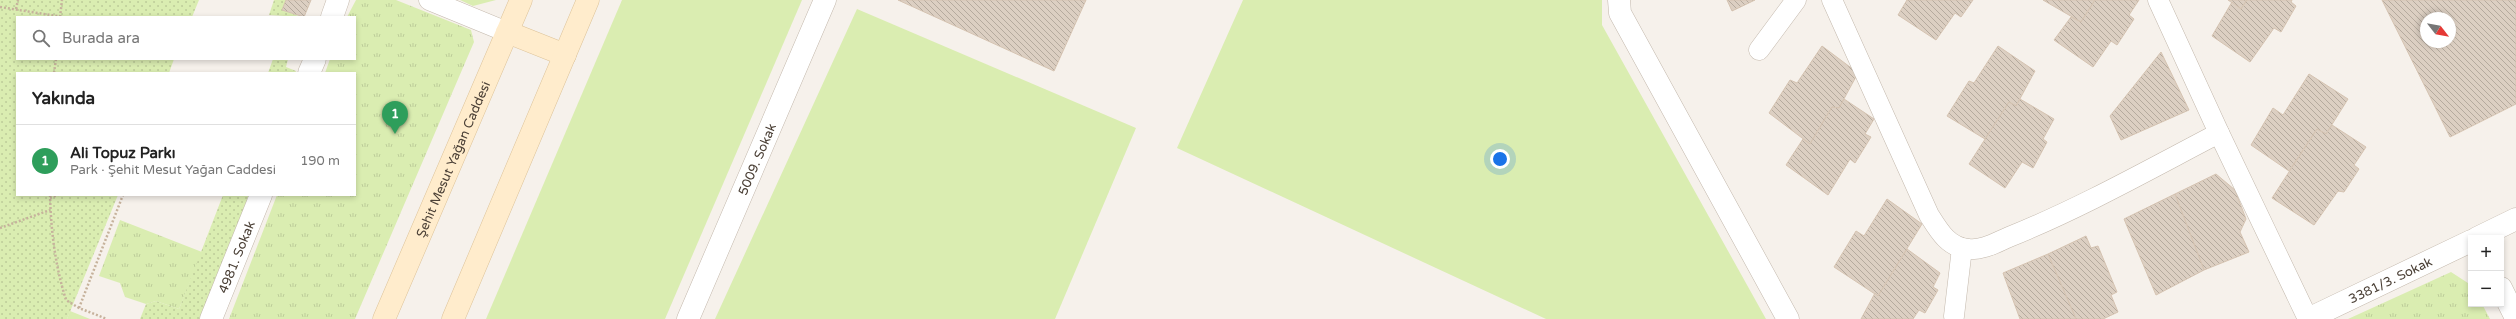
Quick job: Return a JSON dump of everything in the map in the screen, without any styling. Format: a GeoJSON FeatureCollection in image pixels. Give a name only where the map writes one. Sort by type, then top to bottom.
{"type":"FeatureCollection","features":[{"type":"Feature","properties":{"kind":"main road","name":"Şehit Mesut Yağan Caddesi"},"geometry":{"type":"LineString","coordinates":[[384,319],[521,0]]}},
{"type":"Feature","properties":{"kind":"main road"},"geometry":{"type":"LineString","coordinates":[[453,319],[588,0]]}},
{"type":"Feature","properties":{"kind":"main road"},"geometry":{"type":"LineString","coordinates":[[507,32],[565,55]]}},
{"type":"Feature","properties":{"kind":"street"},"geometry":{"type":"LineString","coordinates":[[332,16],[338,0]]}},
{"type":"Feature","properties":{"kind":"street","name":"5009. Sokak"},"geometry":{"type":"LineString","coordinates":[[688,319],[825,0]]}},
{"type":"Feature","properties":{"kind":"street"},"geometry":{"type":"LineString","coordinates":[[1620,0],[1620,13],[1788,319]]}},
{"type":"Feature","properties":{"kind":"street"},"geometry":{"type":"LineString","coordinates":[[309,72],[315,60]]}},
{"type":"Feature","properties":{"kind":"street","name":"4981. Sokak"},"geometry":{"type":"LineString","coordinates":[[211,319],[261,196]]}},
{"type":"Feature","properties":{"kind":"street"},"geometry":{"type":"LineString","coordinates":[[2482,235],[2516,219]]}},
{"type":"Feature","properties":{"kind":"street","name":"3381/3. Sokak"},"geometry":{"type":"LineString","coordinates":[[2308,319],[2468,242]]}},
{"type":"Feature","properties":{"kind":"street"},"geometry":{"type":"LineString","coordinates":[[2504,294],[2516,318]]}},
{"type":"Feature","properties":{"kind":"lane"},"geometry":{"type":"LineString","coordinates":[[429,0],[507,32]]}},
{"type":"Feature","properties":{"kind":"lane"},"geometry":{"type":"LineString","coordinates":[[1759,50],[1796,0]]}},
{"type":"Feature","properties":{"kind":"lane"},"geometry":{"type":"LineString","coordinates":[[1832,0],[1929,215],[1942,236],[1950,243],[1962,248],[1982,248],[2028,230],[2219,133]]}},
{"type":"Feature","properties":{"kind":"lane"},"geometry":{"type":"LineString","coordinates":[[2158,0],[2219,133],[2308,319]]}},
{"type":"Feature","properties":{"kind":"lane"},"geometry":{"type":"LineString","coordinates":[[1954,316],[1962,248]]}},
{"type":"Feature","properties":{"kind":"path"},"geometry":{"type":"LineString","coordinates":[[16,10],[18,0]]}},
{"type":"Feature","properties":{"kind":"path"},"geometry":{"type":"LineString","coordinates":[[60,16],[62,0]]}},
{"type":"Feature","properties":{"kind":"path"},"geometry":{"type":"LineString","coordinates":[[0,7],[54,16]]}},
{"type":"Feature","properties":{"kind":"path"},"geometry":{"type":"LineString","coordinates":[[54,72],[56,60]]}},
{"type":"Feature","properties":{"kind":"path"},"geometry":{"type":"LineString","coordinates":[[79,308],[123,196]]}},
{"type":"Feature","properties":{"kind":"path"},"geometry":{"type":"LineString","coordinates":[[50,197],[50,210],[58,272],[66,300],[79,308],[107,319]]}},
{"type":"Feature","properties":{"kind":"path"},"geometry":{"type":"LineString","coordinates":[[0,228],[50,210]]}},
{"type":"Feature","properties":{"kind":"green space"},"geometry":{"type":"Polygon","coordinates":[[[0,0],[199,0],[192,16],[16,16],[16,60],[174,60],[169,72],[16,72],[16,196],[118,196],[67,319],[0,319],[0,0]]]}},
{"type":"Feature","properties":{"kind":"green space"},"geometry":{"type":"Polygon","coordinates":[[[274,0],[286,0],[283,10],[298,16],[285,16],[269,15],[274,0]]]}},
{"type":"Feature","properties":{"kind":"green space"},"geometry":{"type":"Polygon","coordinates":[[[356,0],[396,0],[471,30],[474,42],[355,319],[229,319],[277,196],[356,196],[356,72],[325,72],[330,60],[356,60],[356,16],[348,16],[356,0]]]}},
{"type":"Feature","properties":{"kind":"green space"},"geometry":{"type":"Polygon","coordinates":[[[460,0],[496,0],[473,6],[460,0]]]}},
{"type":"Feature","properties":{"kind":"green space"},"geometry":{"type":"Polygon","coordinates":[[[622,0],[802,0],[665,319],[486,319],[622,0]]]}},
{"type":"Feature","properties":{"kind":"green space"},"geometry":{"type":"Polygon","coordinates":[[[1243,0],[1602,0],[1602,25],[1766,319],[1546,319],[1177,148],[1243,0]]]}},
{"type":"Feature","properties":{"kind":"green space"},"geometry":{"type":"Polygon","coordinates":[[[857,9],[1136,128],[1055,319],[715,319],[857,9]]]}},
{"type":"Feature","properties":{"kind":"green space"},"geometry":{"type":"Polygon","coordinates":[[[273,60],[288,60],[286,67],[296,71],[296,72],[268,72],[273,60]]]}},
{"type":"Feature","properties":{"kind":"green space"},"geometry":{"type":"Polygon","coordinates":[[[223,196],[249,196],[201,319],[140,319],[146,304],[156,301],[179,309],[223,196]]]}},
{"type":"Feature","properties":{"kind":"green space"},"geometry":{"type":"Polygon","coordinates":[[[120,220],[202,252],[179,309],[156,301],[146,304],[125,297],[120,283],[99,276],[120,220]]]}},
{"type":"Feature","properties":{"kind":"green space"},"geometry":{"type":"Polygon","coordinates":[[[2451,272],[2468,283],[2468,307],[2484,307],[2490,319],[2348,319],[2451,272]]]}},
{"type":"Feature","properties":{"kind":"green space"},"geometry":{"type":"Polygon","coordinates":[[[70,311],[90,319],[67,319],[70,311]]]}},
{"type":"Feature","properties":{"kind":"building"},"geometry":{"type":"Polygon","coordinates":[[[286,0],[311,0],[304,16],[282,10],[286,0]]]}},
{"type":"Feature","properties":{"kind":"building"},"geometry":{"type":"Polygon","coordinates":[[[898,0],[1086,0],[1054,71],[898,0]]]}},
{"type":"Feature","properties":{"kind":"building"},"geometry":{"type":"Polygon","coordinates":[[[1727,0],[1755,0],[1732,11],[1727,0]]]}},
{"type":"Feature","properties":{"kind":"building"},"geometry":{"type":"Polygon","coordinates":[[[1907,0],[1973,0],[1961,17],[1955,13],[1936,40],[1898,15],[1907,0]]]}},
{"type":"Feature","properties":{"kind":"building"},"geometry":{"type":"Polygon","coordinates":[[[2043,0],[2095,0],[2081,22],[2043,0]]]}},
{"type":"Feature","properties":{"kind":"building"},"geometry":{"type":"Polygon","coordinates":[[[2095,0],[2139,0],[2129,15],[2134,19],[2117,45],[2111,41],[2093,67],[2054,40],[2071,17],[2081,22],[2095,0]]]}},
{"type":"Feature","properties":{"kind":"building"},"geometry":{"type":"Polygon","coordinates":[[[2228,0],[2247,0],[2241,9],[2228,0]]]}},
{"type":"Feature","properties":{"kind":"building"},"geometry":{"type":"Polygon","coordinates":[[[2247,0],[2292,0],[2291,2],[2296,6],[2281,32],[2274,28],[2250,62],[2212,36],[2232,2],[2241,9],[2247,0]]]}},
{"type":"Feature","properties":{"kind":"building"},"geometry":{"type":"Polygon","coordinates":[[[2382,0],[2516,0],[2516,104],[2450,137],[2382,0]]]}},
{"type":"Feature","properties":{"kind":"building"},"geometry":{"type":"Polygon","coordinates":[[[1822,46],[1858,73],[1839,108],[1832,107],[1810,144],[1769,113],[1790,80],[1797,83],[1822,46]]]}},
{"type":"Feature","properties":{"kind":"building"},"geometry":{"type":"Polygon","coordinates":[[[1998,46],[2035,71],[2016,106],[2009,102],[1985,139],[1947,116],[1969,81],[1974,83],[1998,46]]]}},
{"type":"Feature","properties":{"kind":"building"},"geometry":{"type":"Polygon","coordinates":[[[2161,52],[2189,110],[2121,140],[2110,116],[2161,52]]]}},
{"type":"Feature","properties":{"kind":"building"},"geometry":{"type":"Polygon","coordinates":[[[2309,74],[2348,99],[2326,134],[2317,129],[2289,171],[2251,145],[2273,108],[2283,115],[2309,74]]]}},
{"type":"Feature","properties":{"kind":"building"},"geometry":{"type":"Polygon","coordinates":[[[1844,99],[1874,119],[1865,134],[1871,137],[1855,163],[1850,159],[1828,195],[1786,165],[1803,139],[1810,144],[1832,107],[1839,108],[1844,99]]]}},
{"type":"Feature","properties":{"kind":"building"},"geometry":{"type":"Polygon","coordinates":[[[2020,99],[2054,119],[2043,139],[2047,142],[2033,168],[2022,162],[2005,188],[1969,164],[2009,102],[2016,106],[2020,99]]]}},
{"type":"Feature","properties":{"kind":"building"},"geometry":{"type":"Polygon","coordinates":[[[2332,125],[2366,147],[2354,165],[2359,169],[2344,192],[2338,191],[2314,225],[2272,198],[2317,129],[2326,134],[2332,125]]]}},
{"type":"Feature","properties":{"kind":"building"},"geometry":{"type":"Polygon","coordinates":[[[2216,174],[2235,190],[2246,219],[2240,232],[2249,252],[2204,270],[2175,194],[2216,174]]]}},
{"type":"Feature","properties":{"kind":"building"},"geometry":{"type":"Polygon","coordinates":[[[2175,194],[2204,270],[2156,295],[2124,219],[2175,194]]]}},
{"type":"Feature","properties":{"kind":"building"},"geometry":{"type":"Polygon","coordinates":[[[1887,199],[1922,224],[1878,296],[1834,267],[1856,231],[1864,236],[1887,199]]]}},
{"type":"Feature","properties":{"kind":"building"},"geometry":{"type":"Polygon","coordinates":[[[2086,236],[2091,248],[2098,246],[2117,292],[2111,295],[2118,312],[2103,319],[2076,319],[2048,254],[2086,236]]]}},
{"type":"Feature","properties":{"kind":"building"},"geometry":{"type":"Polygon","coordinates":[[[1907,249],[1940,273],[1933,287],[1938,290],[1925,313],[1919,310],[1913,319],[1861,319],[1875,293],[1878,296],[1907,249]]]}},
{"type":"Feature","properties":{"kind":"building"},"geometry":{"type":"Polygon","coordinates":[[[2048,254],[2076,319],[2020,319],[2003,273],[2048,254]]]}},
{"type":"Feature","properties":{"kind":"place","name":"Ali Topuz Parkı"},"geometry":{"type":"Point","coordinates":[395,134]}}]}
